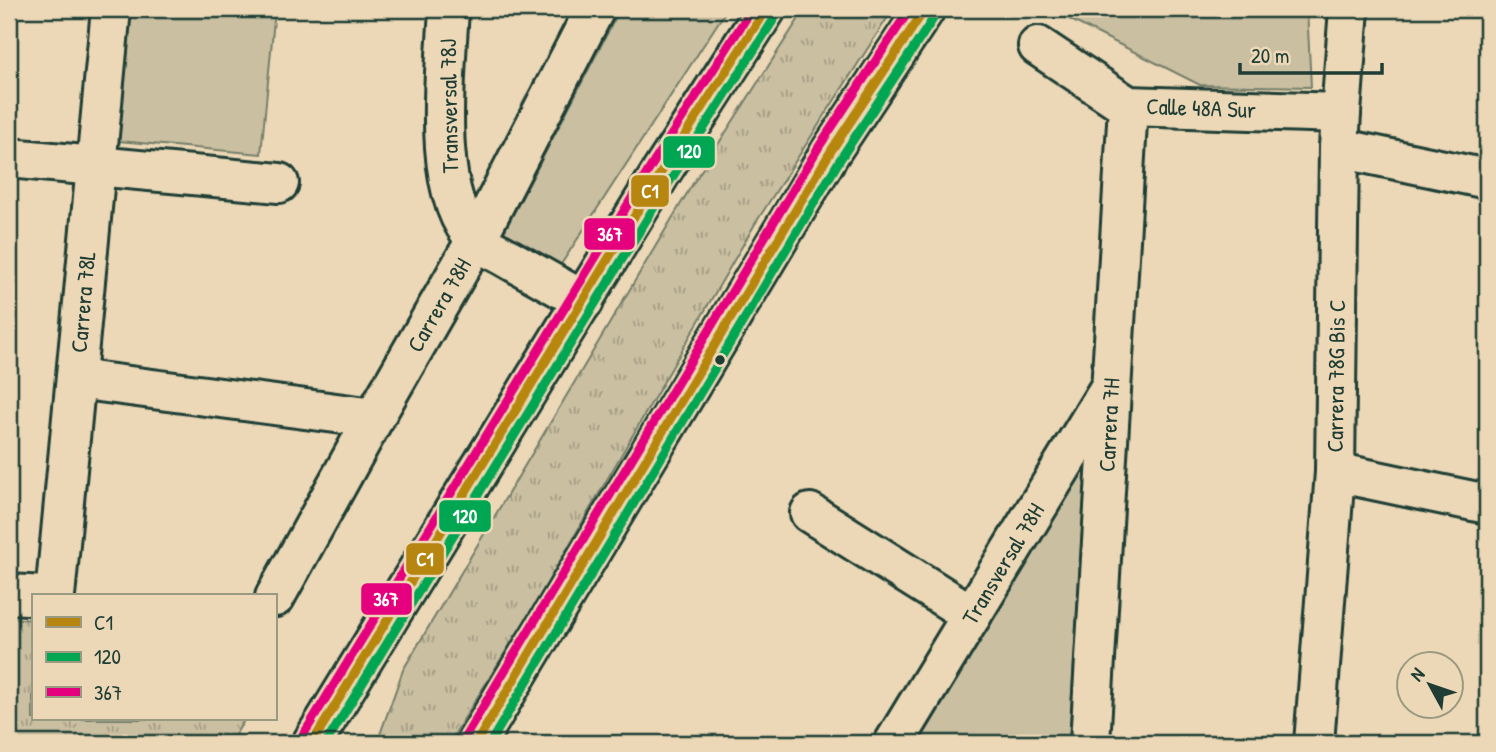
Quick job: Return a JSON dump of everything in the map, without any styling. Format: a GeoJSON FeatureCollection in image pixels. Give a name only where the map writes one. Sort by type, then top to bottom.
{"type":"FeatureCollection","features":[{"type":"Feature","properties":{"kind":"street","name":"Carrera 78L"},"geometry":{"type":"LineString","coordinates":[[55,594],[111,9]]}},
{"type":"Feature","properties":{"kind":"street","name":"Transversal 78J"},"geometry":{"type":"LineString","coordinates":[[449,9],[444,118],[446,152],[451,192],[462,221],[476,240],[584,301]]}},
{"type":"Feature","properties":{"kind":"street","name":"Carrera 78H"},"geometry":{"type":"LineString","coordinates":[[276,595],[476,240],[595,9]]}},
{"type":"Feature","properties":{"kind":"street"},"geometry":{"type":"LineString","coordinates":[[312,743],[662,171],[766,9]]}},
{"type":"Feature","properties":{"kind":"street"},"geometry":{"type":"LineString","coordinates":[[476,743],[831,151],[925,9]]}},
{"type":"Feature","properties":{"kind":"street","name":"Carrera 78G Bis C"},"geometry":{"type":"LineString","coordinates":[[1314,743],[1335,472],[1340,130],[1349,9]]}},
{"type":"Feature","properties":{"kind":"street","name":"Calle 48A Sur"},"geometry":{"type":"LineString","coordinates":[[1038,46],[1128,106],[1340,130],[1487,179]]}},
{"type":"Feature","properties":{"kind":"street","name":"Carrera 7H"},"geometry":{"type":"LineString","coordinates":[[1090,743],[1128,106]]}},
{"type":"Feature","properties":{"kind":"street"},"geometry":{"type":"LineString","coordinates":[[9,158],[279,183]]}},
{"type":"Feature","properties":{"kind":"street"},"geometry":{"type":"LineString","coordinates":[[75,379],[374,418]]}},
{"type":"Feature","properties":{"kind":"street","name":"Transversal 78H"},"geometry":{"type":"LineString","coordinates":[[894,743],[1112,384]]}},
{"type":"Feature","properties":{"kind":"street"},"geometry":{"type":"LineString","coordinates":[[1335,472],[1487,505]]}},
{"type":"Feature","properties":{"kind":"street"},"geometry":{"type":"LineString","coordinates":[[810,513],[972,615]]}},
{"type":"Feature","properties":{"kind":"street"},"geometry":{"type":"LineString","coordinates":[[9,594],[32,595]]}},
{"type":"Feature","properties":{"kind":"green space"},"geometry":{"type":"Polygon","coordinates":[[[131,9],[275,9],[261,154],[119,141],[131,9]]]}},
{"type":"Feature","properties":{"kind":"green space"},"geometry":{"type":"Polygon","coordinates":[[[620,9],[727,9],[560,266],[503,234],[620,9]]]}},
{"type":"Feature","properties":{"kind":"green space"},"geometry":{"type":"Polygon","coordinates":[[[805,9],[893,9],[755,224],[535,604],[449,743],[377,743],[403,670],[692,185],[805,9]]]}},
{"type":"Feature","properties":{"kind":"green space"},"geometry":{"type":"Polygon","coordinates":[[[1049,9],[1307,9],[1311,87],[1200,85],[1049,9]]]}},
{"type":"Feature","properties":{"kind":"green space"},"geometry":{"type":"Polygon","coordinates":[[[1087,451],[1069,743],[918,743],[1087,451]]]}},
{"type":"Feature","properties":{"kind":"green space"},"geometry":{"type":"Polygon","coordinates":[[[9,618],[32,620],[32,720],[244,720],[230,743],[9,743],[9,618]]]}},
{"type":"Feature","properties":{"kind":"transit line","name":"367"},"geometry":{"type":"LineString","coordinates":[[302,737],[652,165],[752,9]]}},
{"type":"Feature","properties":{"kind":"transit line","name":"C1"},"geometry":{"type":"LineString","coordinates":[[312,743],[662,171],[766,9]]}},
{"type":"Feature","properties":{"kind":"transit line","name":"367"},"geometry":{"type":"LineString","coordinates":[[465,737],[820,145],[910,9]]}},
{"type":"Feature","properties":{"kind":"transit line","name":"C1"},"geometry":{"type":"LineString","coordinates":[[476,743],[831,151],[925,9]]}},
{"type":"Feature","properties":{"kind":"transit line","name":"120"},"geometry":{"type":"LineString","coordinates":[[326,743],[672,178],[776,16]]}},
{"type":"Feature","properties":{"kind":"transit line","name":"120"},"geometry":{"type":"LineString","coordinates":[[490,743],[841,158],[935,16]]}}]}
